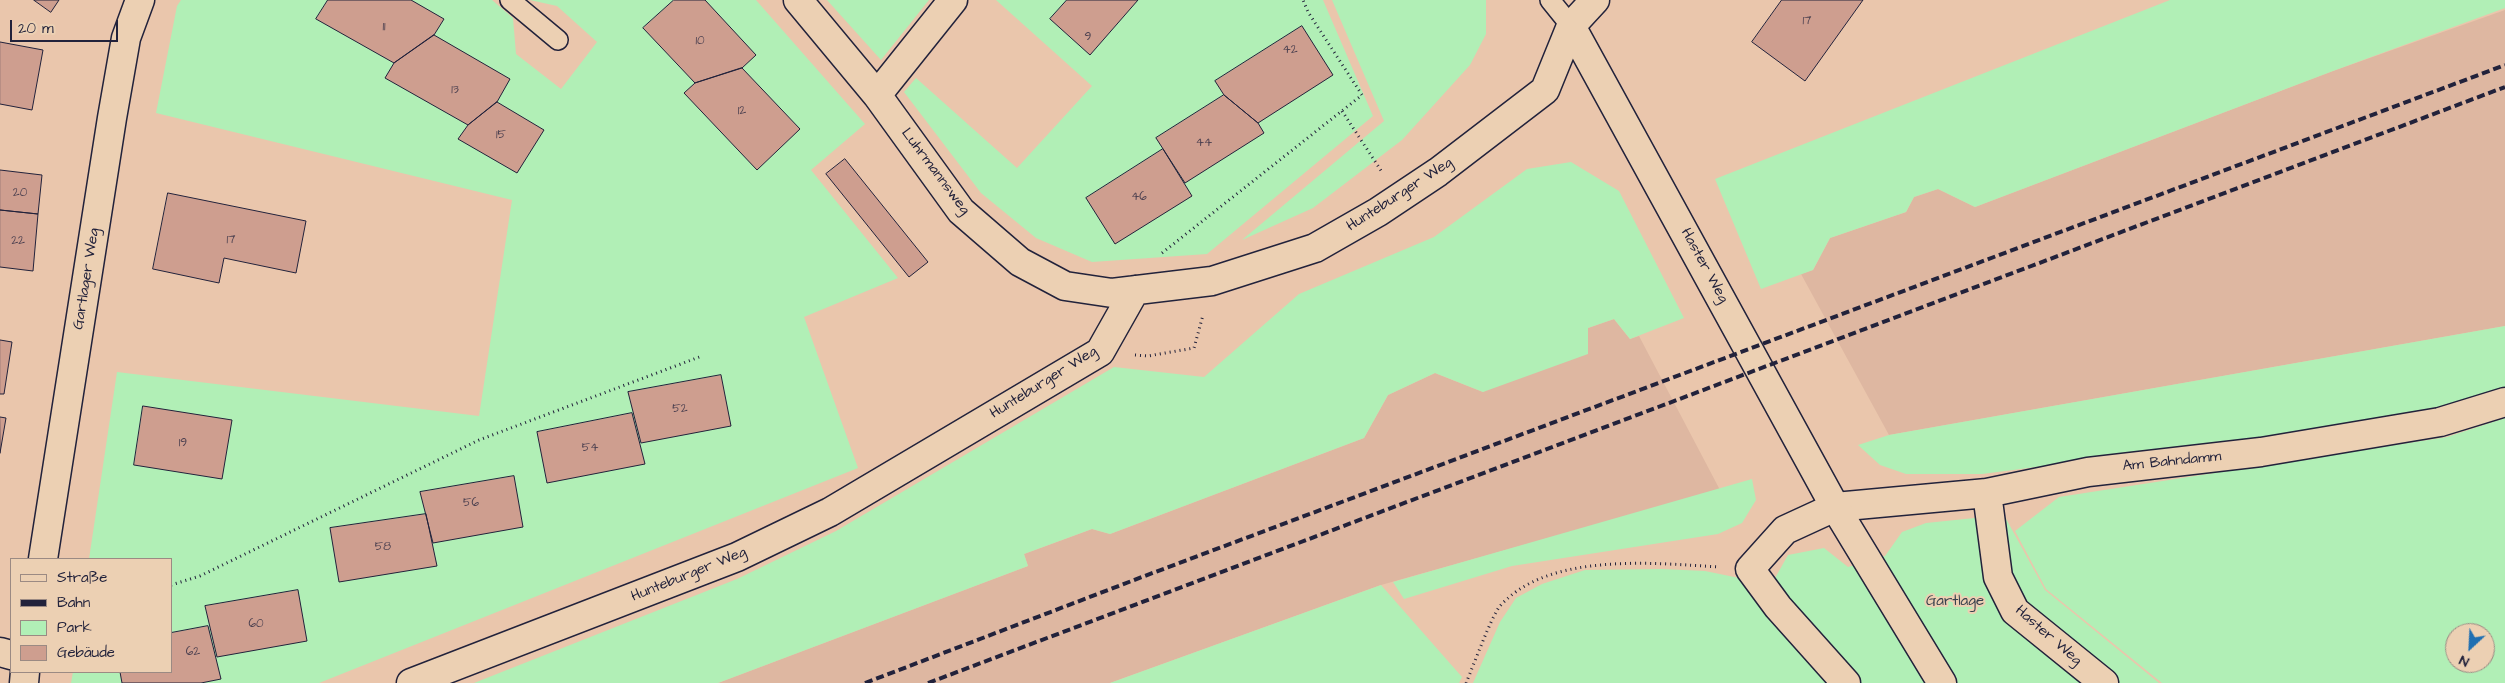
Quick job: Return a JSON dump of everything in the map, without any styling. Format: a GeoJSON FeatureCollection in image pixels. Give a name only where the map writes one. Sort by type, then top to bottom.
{"type":"FeatureCollection","features":[{"type":"Feature","properties":{"kind":"street","name":"Gartlager Weg"},"geometry":{"type":"LineString","coordinates":[[43,558],[112,118],[126,38],[140,0]]}},
{"type":"Feature","properties":{"kind":"street","name":"Luhrmannsweg"},"geometry":{"type":"LineString","coordinates":[[798,0],[877,95],[961,211],[1020,262],[1066,286],[1112,293],[1135,290]]}},
{"type":"Feature","properties":{"kind":"street"},"geometry":{"type":"LineString","coordinates":[[877,95],[953,0]]}},
{"type":"Feature","properties":{"kind":"street","name":"Hunteburger Weg"},"geometry":{"type":"LineString","coordinates":[[411,683],[736,557],[813,520],[1100,352],[1135,290],[1212,281],[1315,248],[1378,212],[1438,172],[1545,90],[1571,26],[1595,0]]}},
{"type":"Feature","properties":{"kind":"street","name":"Haster Weg"},"geometry":{"type":"LineString","coordinates":[[1571,26],[1835,507],[1942,683]]}},
{"type":"Feature","properties":{"kind":"street","name":"Am Bahndamm"},"geometry":{"type":"LineString","coordinates":[[1835,507],[1987,493],[2088,472],[2261,452],[2440,422],[2505,402]]}},
{"type":"Feature","properties":{"kind":"street","name":"Haster Weg"},"geometry":{"type":"LineString","coordinates":[[1987,493],[1998,577],[2015,611],[2104,683]]}},
{"type":"Feature","properties":{"kind":"street"},"geometry":{"type":"LineString","coordinates":[[1835,507],[1786,530],[1750,569],[1778,607],[1846,683]]}},
{"type":"Feature","properties":{"kind":"lane"},"geometry":{"type":"LineString","coordinates":[[510,0],[558,40]]}},
{"type":"Feature","properties":{"kind":"lane","name":"Haster Weg"},"geometry":{"type":"LineString","coordinates":[[1550,0],[1571,26]]}},
{"type":"Feature","properties":{"kind":"lane","name":"Haster Weg"},"geometry":{"type":"LineString","coordinates":[[1566,0],[1571,26]]}},
{"type":"Feature","properties":{"kind":"path"},"geometry":{"type":"LineString","coordinates":[[1158,256],[1362,95],[1308,12],[1303,0]]}},
{"type":"Feature","properties":{"kind":"path"},"geometry":{"type":"LineString","coordinates":[[1342,111],[1363,144]]}},
{"type":"Feature","properties":{"kind":"path"},"geometry":{"type":"LineString","coordinates":[[1100,352],[1148,356],[1194,348],[1212,281]]}},
{"type":"Feature","properties":{"kind":"path"},"geometry":{"type":"LineString","coordinates":[[172,584],[200,576],[479,440],[702,356]]}},
{"type":"Feature","properties":{"kind":"path"},"geometry":{"type":"LineString","coordinates":[[1466,683],[1499,607],[1532,581],[1571,567],[1663,564],[1750,569]]}},
{"type":"Feature","properties":{"kind":"shaded area"},"geometry":{"type":"Polygon","coordinates":[[[2505,10],[2505,326],[1889,435],[1801,274],[1813,270],[1830,238],[1906,212],[1914,197],[1938,189],[1975,207],[2333,71],[2505,10]]]}},
{"type":"Feature","properties":{"kind":"shaded area"},"geometry":{"type":"Polygon","coordinates":[[[1614,319],[1630,339],[1639,336],[1720,490],[1381,585],[1110,683],[718,683],[1028,566],[1024,554],[1092,529],[1110,534],[1364,438],[1388,395],[1435,373],[1483,392],[1588,328],[1614,319]]]}},
{"type":"Feature","properties":{"kind":"green space"},"geometry":{"type":"Polygon","coordinates":[[[181,0],[492,0],[513,18],[516,54],[561,89],[597,42],[557,6],[530,0],[756,0],[865,124],[811,170],[898,278],[804,317],[858,468],[319,683],[71,683],[73,673],[172,673],[172,558],[89,558],[117,372],[479,416],[512,200],[156,113],[177,6],[181,0]]]}},
{"type":"Feature","properties":{"kind":"green space"},"geometry":{"type":"Polygon","coordinates":[[[827,0],[929,0],[881,60],[827,0]]]}},
{"type":"Feature","properties":{"kind":"green space"},"geometry":{"type":"Polygon","coordinates":[[[996,0],[1323,0],[1373,116],[1207,254],[1092,262],[1036,238],[981,193],[904,92],[916,78],[1017,168],[1092,86],[996,0]]]}},
{"type":"Feature","properties":{"kind":"green space"},"geometry":{"type":"Polygon","coordinates":[[[1332,0],[1486,0],[1486,34],[1470,65],[1402,140],[1313,208],[1242,240],[1384,121],[1332,0]]]}},
{"type":"Feature","properties":{"kind":"green space"},"geometry":{"type":"Polygon","coordinates":[[[2170,0],[2505,0],[2505,8],[1975,207],[1938,189],[1914,197],[1906,212],[1830,238],[1813,270],[1761,289],[1715,179],[2170,0]]]}},
{"type":"Feature","properties":{"kind":"green space"},"geometry":{"type":"Polygon","coordinates":[[[1571,162],[1619,191],[1684,318],[1630,339],[1614,319],[1588,328],[1588,354],[1483,392],[1435,373],[1388,395],[1364,438],[1110,534],[1092,529],[1024,554],[1028,566],[718,683],[474,683],[737,579],[836,531],[1114,367],[1204,377],[1299,294],[1434,237],[1527,169],[1571,162]]]}},
{"type":"Feature","properties":{"kind":"green space"},"geometry":{"type":"Polygon","coordinates":[[[2505,326],[2505,388],[2438,407],[2261,438],[1982,474],[1906,474],[1880,465],[1858,445],[1889,435],[2505,326]]]}},
{"type":"Feature","properties":{"kind":"green space"},"geometry":{"type":"Polygon","coordinates":[[[2505,418],[2505,683],[2162,683],[2046,589],[2015,531],[2059,497],[2447,437],[2505,418]]]}},
{"type":"Feature","properties":{"kind":"green space"},"geometry":{"type":"Polygon","coordinates":[[[1752,479],[1756,500],[1742,523],[1718,534],[1512,566],[1404,599],[1393,582],[1752,479]]]}},
{"type":"Feature","properties":{"kind":"green space","name":"Gartlage"},"geometry":{"type":"Polygon","coordinates":[[[2004,515],[2045,590],[2159,683],[1856,683],[1770,587],[1788,555],[1824,548],[1848,567],[1885,556],[1902,532],[1926,523],[2004,515]]]}},
{"type":"Feature","properties":{"kind":"green space"},"geometry":{"type":"Polygon","coordinates":[[[1662,569],[1705,571],[1744,579],[1765,613],[1827,683],[1473,683],[1500,622],[1516,598],[1542,584],[1585,570],[1662,569]]]}},
{"type":"Feature","properties":{"kind":"green space"},"geometry":{"type":"Polygon","coordinates":[[[1381,585],[1462,677],[1459,683],[1110,683],[1381,585]]]}},
{"type":"Feature","properties":{"kind":"building"},"geometry":{"type":"Polygon","coordinates":[[[34,0],[59,0],[51,12],[34,0]]]}},
{"type":"Feature","properties":{"kind":"building"},"geometry":{"type":"Polygon","coordinates":[[[328,0],[411,0],[444,19],[434,35],[394,63],[316,19],[328,0]]]}},
{"type":"Feature","properties":{"kind":"building"},"geometry":{"type":"Polygon","coordinates":[[[674,0],[705,0],[756,55],[742,68],[695,83],[643,28],[674,0]]]}},
{"type":"Feature","properties":{"kind":"building"},"geometry":{"type":"Polygon","coordinates":[[[1067,0],[1138,0],[1090,55],[1050,19],[1067,0]]]}},
{"type":"Feature","properties":{"kind":"building"},"geometry":{"type":"Polygon","coordinates":[[[1782,0],[1863,0],[1805,81],[1752,42],[1782,0]]]}},
{"type":"Feature","properties":{"kind":"building"},"geometry":{"type":"Polygon","coordinates":[[[1302,26],[1333,75],[1258,123],[1224,95],[1215,81],[1302,26]]]}},
{"type":"Feature","properties":{"kind":"building"},"geometry":{"type":"Polygon","coordinates":[[[434,35],[510,79],[497,102],[468,125],[385,78],[394,63],[434,35]]]}},
{"type":"Feature","properties":{"kind":"building"},"geometry":{"type":"Polygon","coordinates":[[[0,42],[43,50],[32,110],[0,104],[0,42]]]}},
{"type":"Feature","properties":{"kind":"building"},"geometry":{"type":"Polygon","coordinates":[[[742,68],[800,129],[757,170],[684,93],[695,83],[742,68]]]}},
{"type":"Feature","properties":{"kind":"building"},"geometry":{"type":"Polygon","coordinates":[[[1224,95],[1258,123],[1264,133],[1185,183],[1156,138],[1224,95]]]}},
{"type":"Feature","properties":{"kind":"building"},"geometry":{"type":"Polygon","coordinates":[[[497,102],[544,130],[517,173],[458,139],[468,125],[497,102]]]}},
{"type":"Feature","properties":{"kind":"building"},"geometry":{"type":"Polygon","coordinates":[[[1163,149],[1192,196],[1115,244],[1086,198],[1163,149]]]}},
{"type":"Feature","properties":{"kind":"building"},"geometry":{"type":"Polygon","coordinates":[[[845,159],[928,262],[909,277],[826,174],[845,159]]]}},
{"type":"Feature","properties":{"kind":"building"},"geometry":{"type":"Polygon","coordinates":[[[0,170],[42,175],[38,214],[0,210],[0,170]]]}},
{"type":"Feature","properties":{"kind":"building"},"geometry":{"type":"Polygon","coordinates":[[[168,193],[306,221],[296,273],[224,258],[219,283],[153,269],[168,193]]]}},
{"type":"Feature","properties":{"kind":"building"},"geometry":{"type":"Polygon","coordinates":[[[0,210],[38,214],[33,271],[0,267],[0,210]]]}},
{"type":"Feature","properties":{"kind":"building"},"geometry":{"type":"Polygon","coordinates":[[[0,340],[12,342],[4,394],[0,394],[0,340]]]}},
{"type":"Feature","properties":{"kind":"building"},"geometry":{"type":"Polygon","coordinates":[[[721,375],[731,426],[641,443],[628,392],[721,375]]]}},
{"type":"Feature","properties":{"kind":"building"},"geometry":{"type":"Polygon","coordinates":[[[143,406],[232,420],[222,479],[134,465],[143,406]]]}},
{"type":"Feature","properties":{"kind":"building"},"geometry":{"type":"Polygon","coordinates":[[[632,413],[645,464],[547,483],[537,432],[632,413]]]}},
{"type":"Feature","properties":{"kind":"building"},"geometry":{"type":"Polygon","coordinates":[[[0,417],[6,418],[0,453],[0,417]]]}},
{"type":"Feature","properties":{"kind":"building"},"geometry":{"type":"Polygon","coordinates":[[[514,476],[523,527],[433,543],[420,492],[514,476]]]}},
{"type":"Feature","properties":{"kind":"building"},"geometry":{"type":"Polygon","coordinates":[[[426,514],[437,566],[339,582],[330,528],[426,514]]]}},
{"type":"Feature","properties":{"kind":"building"},"geometry":{"type":"Polygon","coordinates":[[[298,590],[307,641],[217,657],[205,606],[298,590]]]}},
{"type":"Feature","properties":{"kind":"building"},"geometry":{"type":"Polygon","coordinates":[[[208,626],[221,679],[201,683],[122,683],[120,673],[172,673],[172,633],[208,626]]]}},
{"type":"Feature","properties":{"kind":"railway"},"geometry":{"type":"LineString","coordinates":[[865,683],[1142,577],[2505,65]]}},
{"type":"Feature","properties":{"kind":"railway"},"geometry":{"type":"LineString","coordinates":[[928,683],[2505,87]]}}]}
